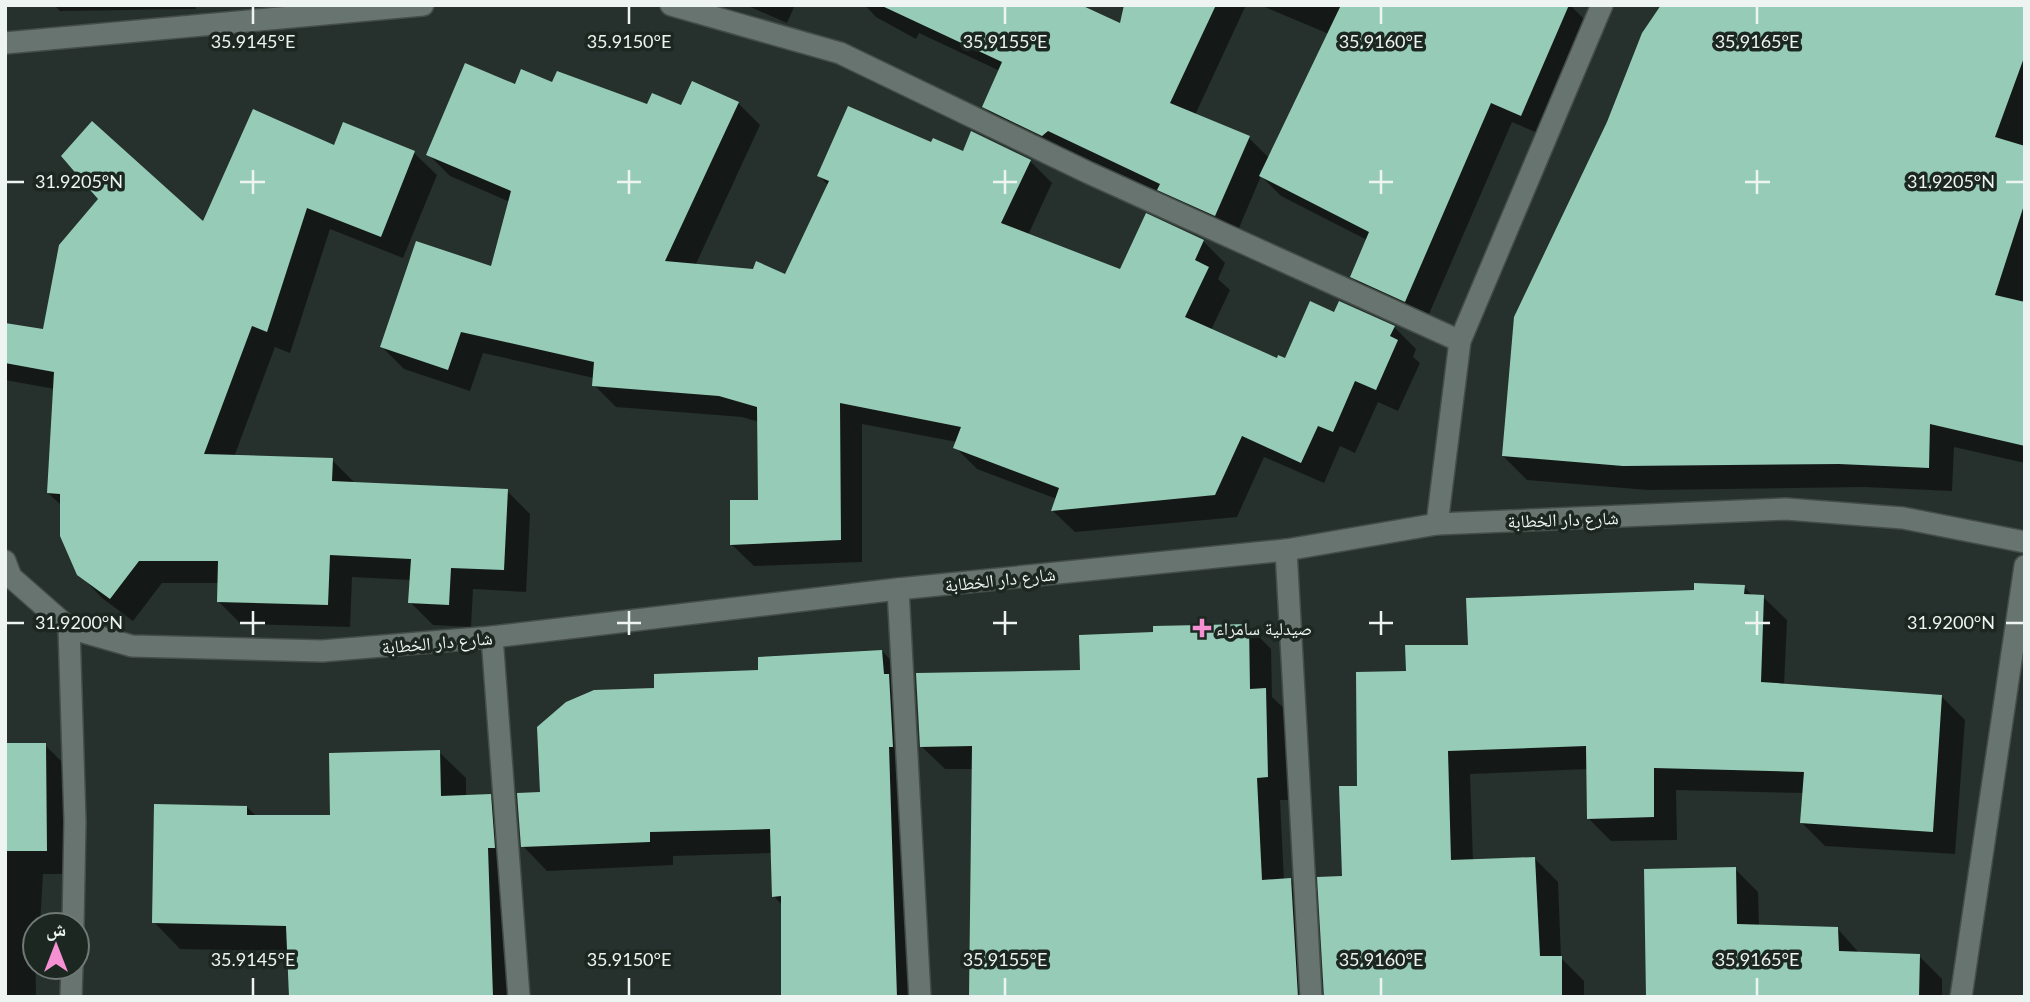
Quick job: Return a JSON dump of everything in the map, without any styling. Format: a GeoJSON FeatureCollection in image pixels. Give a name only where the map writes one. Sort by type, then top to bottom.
{"type":"FeatureCollection","features":[{"type":"Feature","properties":{"kind":"street"},"geometry":{"type":"LineString","coordinates":[[5,43],[423,5]]}},
{"type":"Feature","properties":{"kind":"street"},"geometry":{"type":"LineString","coordinates":[[671,5],[839,53],[1089,173],[1460,341]]}},
{"type":"Feature","properties":{"kind":"street"},"geometry":{"type":"LineString","coordinates":[[1437,524],[1460,341],[1602,5]]}},
{"type":"Feature","properties":{"kind":"street","name":"شارع دار الخطابة"},"geometry":{"type":"LineString","coordinates":[[5,561],[11,577],[69,628],[132,646],[322,651],[492,637],[898,589],[1286,550],[1437,524],[1786,509],[1903,518],[2025,542]]}},
{"type":"Feature","properties":{"kind":"street"},"geometry":{"type":"LineString","coordinates":[[1286,550],[1311,997]]}},
{"type":"Feature","properties":{"kind":"street"},"geometry":{"type":"LineString","coordinates":[[1961,997],[2025,566]]}},
{"type":"Feature","properties":{"kind":"street"},"geometry":{"type":"LineString","coordinates":[[898,589],[920,997]]}},
{"type":"Feature","properties":{"kind":"street"},"geometry":{"type":"LineString","coordinates":[[69,628],[75,821],[73,911]]}},
{"type":"Feature","properties":{"kind":"street"},"geometry":{"type":"LineString","coordinates":[[492,637],[519,997]]}},
{"type":"Feature","properties":{"kind":"building"},"geometry":{"type":"Polygon","coordinates":[[[880,5],[1081,5],[1120,23],[1124,5],[1216,5],[1170,103],[1250,136],[1215,216],[1157,190],[1160,184],[1048,131],[1042,136],[982,107],[1002,62],[880,5]]]}},
{"type":"Feature","properties":{"kind":"building"},"geometry":{"type":"Polygon","coordinates":[[[1341,5],[1569,5],[1521,116],[1491,103],[1405,302],[1350,277],[1369,232],[1259,176],[1341,5]]]}},
{"type":"Feature","properties":{"kind":"building"},"geometry":{"type":"Polygon","coordinates":[[[1661,5],[2025,5],[2025,55],[1995,137],[2025,146],[2025,202],[1995,295],[2025,302],[2025,446],[1930,424],[1929,468],[1839,464],[1623,466],[1502,456],[1514,317],[1607,122],[1642,33],[1661,5]]]}},
{"type":"Feature","properties":{"kind":"building"},"geometry":{"type":"Polygon","coordinates":[[[465,63],[515,84],[521,69],[552,82],[557,71],[647,104],[652,93],[681,105],[692,81],[739,102],[665,261],[753,269],[756,261],[785,274],[829,181],[817,176],[848,106],[931,142],[933,138],[963,151],[971,131],[1031,160],[1001,223],[1120,269],[1146,213],[1204,240],[1195,260],[1209,267],[1185,317],[1277,358],[1278,355],[1285,358],[1310,301],[1334,312],[1339,301],[1395,326],[1390,336],[1398,340],[1376,390],[1355,381],[1333,432],[1318,426],[1301,463],[1242,436],[1215,495],[1051,511],[1059,488],[953,448],[961,427],[840,403],[841,540],[730,545],[730,500],[758,500],[757,407],[719,396],[592,386],[594,362],[461,332],[448,370],[380,347],[416,241],[491,266],[511,191],[426,155],[465,63]]]}},
{"type":"Feature","properties":{"kind":"building"},"geometry":{"type":"Polygon","coordinates":[[[253,109],[334,145],[343,122],[415,151],[381,237],[307,208],[267,332],[252,326],[204,454],[333,458],[332,481],[508,489],[504,570],[451,568],[449,605],[408,603],[411,559],[330,555],[328,605],[217,602],[218,561],[139,561],[110,599],[77,575],[60,536],[60,494],[47,493],[54,372],[5,363],[5,323],[43,329],[59,245],[98,199],[61,156],[92,121],[203,221],[253,109]]]}},
{"type":"Feature","properties":{"kind":"building"},"geometry":{"type":"Polygon","coordinates":[[[1694,583],[1745,585],[1744,594],[1764,595],[1761,682],[1942,695],[1933,832],[1800,823],[1804,772],[1654,768],[1654,817],[1587,819],[1586,746],[1448,751],[1451,860],[1535,857],[1540,956],[1562,956],[1562,997],[1324,997],[1317,877],[1342,876],[1339,786],[1357,786],[1356,672],[1406,671],[1405,645],[1468,645],[1466,598],[1694,590],[1694,583]]]}},
{"type":"Feature","properties":{"kind":"building"},"geometry":{"type":"Polygon","coordinates":[[[1249,624],[1250,689],[1266,688],[1268,777],[1257,778],[1262,880],[1291,878],[1298,997],[969,997],[972,746],[920,747],[916,673],[1080,670],[1079,635],[1153,632],[1153,626],[1249,624]]]}},
{"type":"Feature","properties":{"kind":"building"},"geometry":{"type":"Polygon","coordinates":[[[882,650],[884,674],[889,674],[893,747],[889,747],[897,997],[781,997],[781,896],[772,897],[770,829],[650,832],[650,842],[521,847],[517,793],[540,792],[537,727],[566,702],[594,690],[654,688],[654,674],[758,670],[758,657],[882,650]]]}},
{"type":"Feature","properties":{"kind":"building"},"geometry":{"type":"Polygon","coordinates":[[[5,743],[46,743],[47,851],[5,851],[5,743]]]}},
{"type":"Feature","properties":{"kind":"building"},"geometry":{"type":"Polygon","coordinates":[[[440,750],[441,796],[491,794],[495,848],[488,848],[493,997],[289,997],[286,926],[152,923],[154,804],[247,806],[247,815],[330,815],[329,753],[440,750]]]}},
{"type":"Feature","properties":{"kind":"building"},"geometry":{"type":"Polygon","coordinates":[[[1736,867],[1737,924],[1838,927],[1839,951],[1920,954],[1919,997],[1646,997],[1644,869],[1736,867]]]}},
{"type":"Feature","properties":{"kind":"place","name":"صيدلية سامراء"},"geometry":{"type":"Point","coordinates":[1202,628]}}]}
